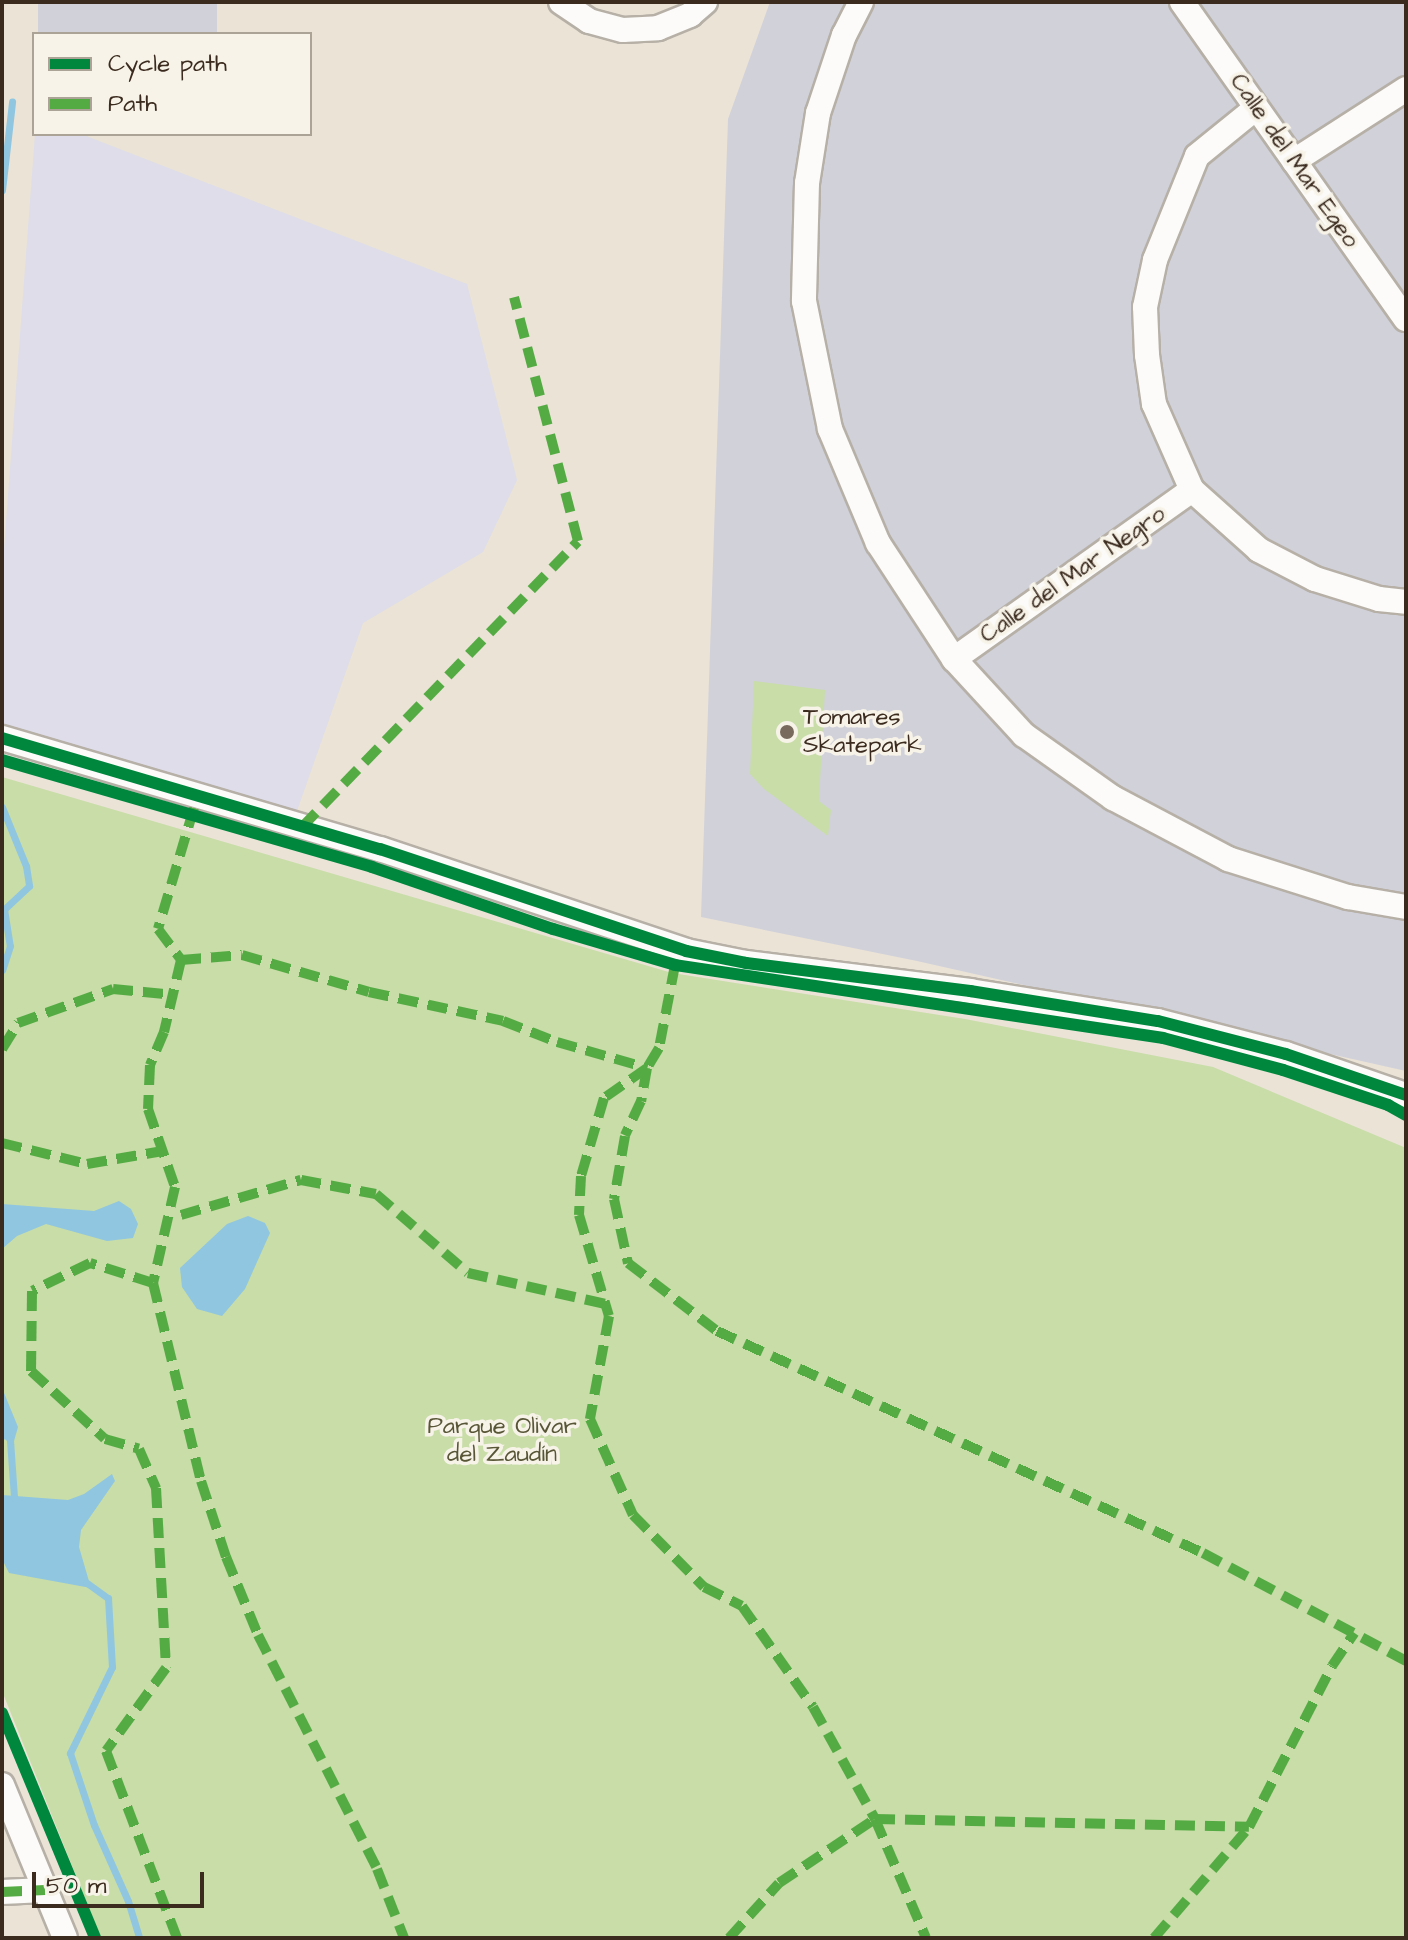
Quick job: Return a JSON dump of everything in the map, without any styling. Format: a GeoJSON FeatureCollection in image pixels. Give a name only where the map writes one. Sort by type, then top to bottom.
{"type":"FeatureCollection","features":[{"type":"Feature","properties":{"kind":"street"},"geometry":{"type":"LineString","coordinates":[[561,2],[589,21],[623,30],[658,28],[690,15],[705,2]]}},
{"type":"Feature","properties":{"kind":"street"},"geometry":{"type":"LineString","coordinates":[[861,2],[844,35],[818,113],[807,183],[804,301],[830,429],[878,543],[954,659],[1024,735],[1113,798],[1228,859],[1348,897],[1406,907]]}},
{"type":"Feature","properties":{"kind":"street","name":"Calle del Mar Egeo"},"geometry":{"type":"LineString","coordinates":[[1182,2],[1406,319]]}},
{"type":"Feature","properties":{"kind":"street"},"geometry":{"type":"LineString","coordinates":[[1294,161],[1406,89]]}},
{"type":"Feature","properties":{"kind":"street"},"geometry":{"type":"LineString","coordinates":[[1256,108],[1197,156],[1155,260],[1145,307],[1147,355],[1154,404],[1192,490],[1259,550],[1301,572],[1379,599],[1406,602]]}},
{"type":"Feature","properties":{"kind":"street","name":"Calle del Mar Negro"},"geometry":{"type":"LineString","coordinates":[[954,659],[1192,490]]}},
{"type":"Feature","properties":{"kind":"street"},"geometry":{"type":"LineString","coordinates":[[2,738],[380,849],[686,951],[746,963],[970,991],[1158,1021],[1286,1054],[1406,1095]]}},
{"type":"Feature","properties":{"kind":"street"},"geometry":{"type":"LineString","coordinates":[[2,1785],[65,1938]]}},
{"type":"Feature","properties":{"kind":"street"},"geometry":{"type":"LineString","coordinates":[[2,1892],[45,1890]]}},
{"type":"Feature","properties":{"kind":"shaded area"},"geometry":{"type":"Polygon","coordinates":[[[38,2],[217,2],[217,32],[38,32],[38,2]]]}},
{"type":"Feature","properties":{"kind":"shaded area"},"geometry":{"type":"Polygon","coordinates":[[[770,2],[1406,2],[1406,1071],[917,961],[701,917],[728,119],[770,2]]]}},
{"type":"Feature","properties":{"kind":"shaded area"},"geometry":{"type":"Polygon","coordinates":[[[35,136],[86,136],[467,284],[517,480],[483,552],[363,623],[292,825],[2,738],[2,576],[35,136]]]}},
{"type":"Feature","properties":{"kind":"green space","name":"Tomares Skatepark"},"geometry":{"type":"Polygon","coordinates":[[[754,681],[825,690],[819,801],[831,810],[828,836],[764,789],[750,774],[754,681]]]}},
{"type":"Feature","properties":{"kind":"green space","name":"Parque Olivar del Zaudín"},"geometry":{"type":"Polygon","coordinates":[[[2,777],[672,973],[965,1019],[1213,1067],[1406,1148],[1406,1938],[101,1938],[2,1691],[2,777]]]}},
{"type":"Feature","properties":{"kind":"water"},"geometry":{"type":"Polygon","coordinates":[[[119,1201],[131,1209],[138,1224],[133,1238],[107,1241],[46,1224],[17,1236],[2,1249],[2,1204],[94,1211],[119,1201]]]}},
{"type":"Feature","properties":{"kind":"water"},"geometry":{"type":"Polygon","coordinates":[[[248,1216],[265,1223],[270,1233],[245,1289],[222,1316],[197,1309],[182,1287],[180,1268],[227,1224],[248,1216]]]}},
{"type":"Feature","properties":{"kind":"water"},"geometry":{"type":"Polygon","coordinates":[[[2,1388],[18,1427],[14,1441],[2,1439],[2,1388]]]}},
{"type":"Feature","properties":{"kind":"water"},"geometry":{"type":"Polygon","coordinates":[[[112,1474],[115,1481],[81,1530],[79,1547],[91,1588],[9,1573],[2,1559],[2,1495],[68,1500],[84,1494],[112,1474]]]}},
{"type":"Feature","properties":{"kind":"waterway"},"geometry":{"type":"LineString","coordinates":[[2,190],[12,102]]}},
{"type":"Feature","properties":{"kind":"waterway"},"geometry":{"type":"LineString","coordinates":[[2,807],[26,866],[29,886],[4,909],[10,946],[2,970]]}},
{"type":"Feature","properties":{"kind":"waterway"},"geometry":{"type":"LineString","coordinates":[[2,1425],[10,1440],[14,1497],[19,1504]]}},
{"type":"Feature","properties":{"kind":"waterway"},"geometry":{"type":"LineString","coordinates":[[87,1583],[108,1598],[112,1667],[70,1753],[94,1825],[128,1901],[139,1938]]}},
{"type":"Feature","properties":{"kind":"marked path"},"geometry":{"type":"LineString","coordinates":[[302,827],[578,541],[514,297]]}},
{"type":"Feature","properties":{"kind":"marked path"},"geometry":{"type":"LineString","coordinates":[[194,808],[158,929],[181,960],[164,1032],[150,1065],[148,1109],[175,1187],[153,1283],[201,1481],[226,1557],[258,1635],[377,1869],[404,1938]]}},
{"type":"Feature","properties":{"kind":"marked path"},"geometry":{"type":"LineString","coordinates":[[181,960],[242,955],[369,992],[503,1021],[557,1042],[647,1068]]}},
{"type":"Feature","properties":{"kind":"marked path"},"geometry":{"type":"LineString","coordinates":[[675,965],[659,1048],[647,1068],[641,1101],[625,1136],[614,1199],[628,1263],[717,1331],[1203,1553],[1406,1661]]}},
{"type":"Feature","properties":{"kind":"marked path"},"geometry":{"type":"LineString","coordinates":[[2,1049],[18,1023],[113,989],[175,995]]}},
{"type":"Feature","properties":{"kind":"marked path"},"geometry":{"type":"LineString","coordinates":[[647,1068],[604,1098],[581,1176],[579,1215],[609,1316],[590,1419],[633,1515],[704,1587],[742,1606],[813,1707],[875,1819],[926,1938]]}},
{"type":"Feature","properties":{"kind":"marked path"},"geometry":{"type":"LineString","coordinates":[[2,1143],[87,1164],[163,1151]]}},
{"type":"Feature","properties":{"kind":"marked path"},"geometry":{"type":"LineString","coordinates":[[181,1215],[301,1180],[376,1194],[468,1273],[606,1304]]}},
{"type":"Feature","properties":{"kind":"marked path"},"geometry":{"type":"LineString","coordinates":[[153,1283],[90,1263],[32,1291],[31,1371],[105,1439],[139,1449],[156,1488],[166,1668],[106,1751],[177,1938]]}},
{"type":"Feature","properties":{"kind":"marked path"},"geometry":{"type":"LineString","coordinates":[[1154,1938],[1249,1827],[1332,1666],[1354,1633]]}},
{"type":"Feature","properties":{"kind":"marked path"},"geometry":{"type":"LineString","coordinates":[[729,1938],[779,1883],[875,1819],[1249,1827]]}},
{"type":"Feature","properties":{"kind":"marked path"},"geometry":{"type":"LineString","coordinates":[[2,1892],[45,1890]]}},
{"type":"Feature","properties":{"kind":"cycle path"},"geometry":{"type":"LineString","coordinates":[[2,738],[380,849],[686,951],[746,963],[970,991],[1158,1021],[1286,1054],[1406,1095]]}},
{"type":"Feature","properties":{"kind":"cycle path"},"geometry":{"type":"LineString","coordinates":[[2,760],[372,867],[553,929],[675,965],[1163,1038],[1283,1070],[1388,1105],[1406,1115]]}},
{"type":"Feature","properties":{"kind":"cycle path"},"geometry":{"type":"LineString","coordinates":[[2,1713],[95,1938]]}},
{"type":"Feature","properties":{"kind":"place","name":"Tomares Skatepark"},"geometry":{"type":"Point","coordinates":[787,732]}}]}
